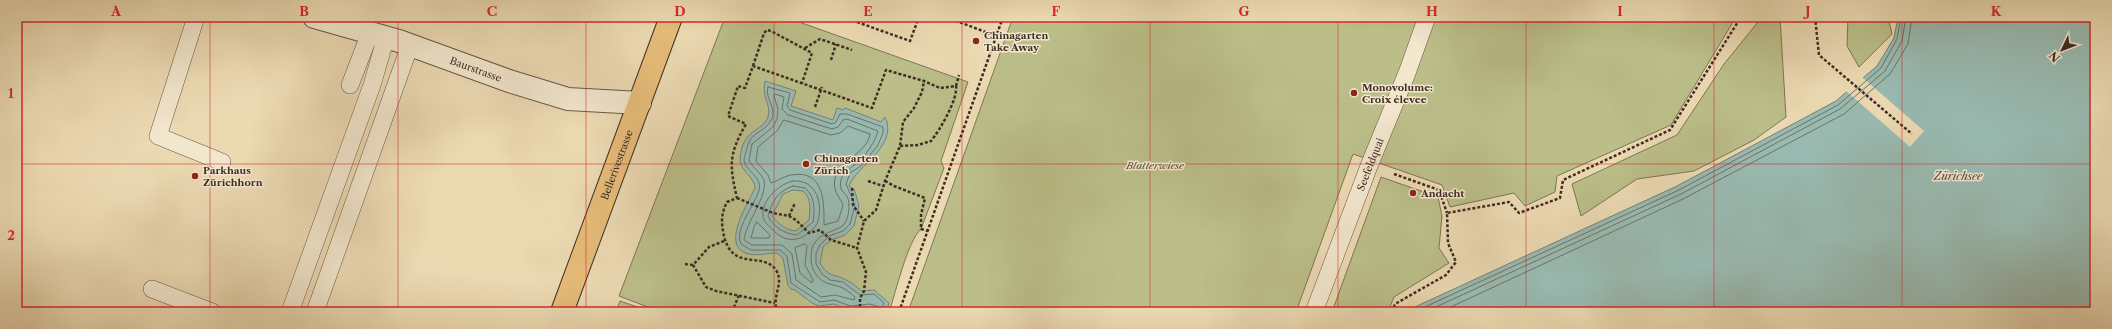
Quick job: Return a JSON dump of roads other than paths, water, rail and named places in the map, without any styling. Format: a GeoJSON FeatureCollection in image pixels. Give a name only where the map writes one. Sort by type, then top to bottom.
{"type":"FeatureCollection","features":[{"type":"Feature","properties":{"kind":"main road","name":"Bellerivestrasse"},"geometry":{"type":"LineString","coordinates":[[562,312],[671,17]]}},
{"type":"Feature","properties":{"kind":"street","name":"Baurstrasse"},"geometry":{"type":"LineString","coordinates":[[314,17],[410,45],[509,81],[568,99],[640,103]]}},
{"type":"Feature","properties":{"kind":"lane"},"geometry":{"type":"LineString","coordinates":[[196,17],[158,136],[222,162]]}},
{"type":"Feature","properties":{"kind":"lane","name":"Seefeldquai"},"geometry":{"type":"LineString","coordinates":[[1314,312],[1369,166],[1407,73],[1427,17]]}},
{"type":"Feature","properties":{"kind":"lane"},"geometry":{"type":"LineString","coordinates":[[350,85],[378,35]]}},
{"type":"Feature","properties":{"kind":"lane"},"geometry":{"type":"LineString","coordinates":[[290,312],[370,92],[378,35]]}},
{"type":"Feature","properties":{"kind":"lane"},"geometry":{"type":"LineString","coordinates":[[315,312],[410,45]]}},
{"type":"Feature","properties":{"kind":"lane"},"geometry":{"type":"LineString","coordinates":[[152,289],[212,312]]}},
{"type":"Feature","properties":{"kind":"water","name":"Zürichsee"},"geometry":{"type":"Polygon","coordinates":[[[1898,17],[2095,17],[2095,312],[1404,312],[1677,186],[1836,101],[1877,66],[1894,38],[1898,17]]]}},
{"type":"Feature","properties":{"kind":"water"},"geometry":{"type":"Polygon","coordinates":[[[765,81],[796,91],[791,106],[833,120],[837,108],[843,110],[845,108],[881,122],[885,117],[888,127],[882,146],[853,178],[849,186],[854,189],[859,205],[854,226],[845,235],[831,240],[823,247],[820,263],[829,273],[852,283],[862,291],[874,290],[889,303],[886,312],[878,312],[877,310],[870,308],[849,310],[834,304],[819,306],[812,303],[795,290],[791,289],[788,285],[783,258],[777,253],[752,255],[740,250],[736,243],[738,224],[755,188],[753,180],[742,167],[740,159],[742,149],[748,136],[762,126],[768,117],[769,109],[765,97],[765,81]],[[793,190],[783,194],[772,216],[785,228],[796,231],[809,220],[809,201],[808,197],[803,191],[793,190]]]}},
{"type":"Feature","properties":{"kind":"place","name":"Chinagarten Take Away"},"geometry":{"type":"Point","coordinates":[976,41]}},
{"type":"Feature","properties":{"kind":"place","name":"Monovolume: Croix élevee"},"geometry":{"type":"Point","coordinates":[1354,93]}},
{"type":"Feature","properties":{"kind":"place","name":"Chinagarten Zürich"},"geometry":{"type":"Point","coordinates":[806,164]}},
{"type":"Feature","properties":{"kind":"place","name":"Parkhaus Zürichhorn"},"geometry":{"type":"Point","coordinates":[195,176]}},
{"type":"Feature","properties":{"kind":"place","name":"Andacht"},"geometry":{"type":"Point","coordinates":[1413,193]}},
{"type":"Feature","properties":{"kind":"park label","name":"Blatterwiese"},"geometry":{"type":"Point","coordinates":[1155,165]}}]}
